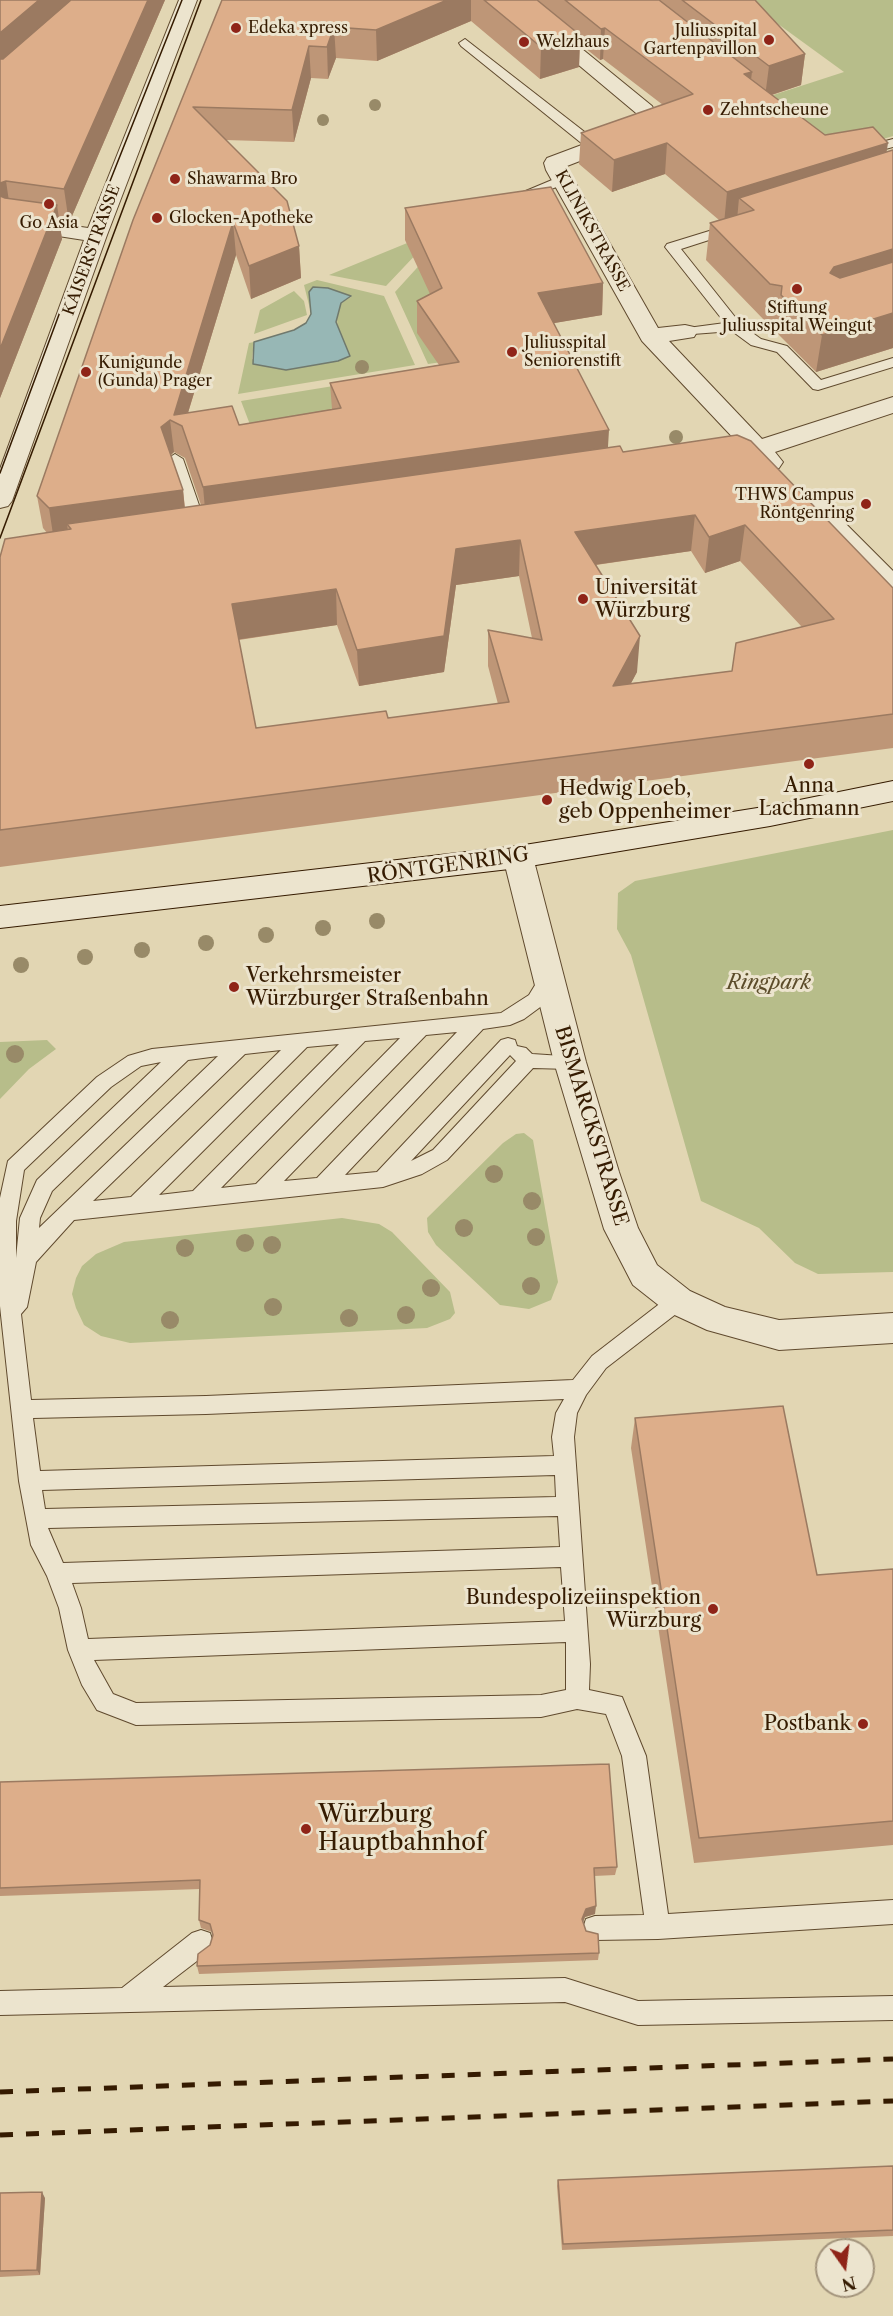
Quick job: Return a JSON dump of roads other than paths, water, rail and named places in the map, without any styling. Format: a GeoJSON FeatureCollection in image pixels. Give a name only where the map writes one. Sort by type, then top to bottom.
{"type":"FeatureCollection","features":[{"type":"Feature","properties":{"kind":"street","name":"KAISERSTRASSE"},"geometry":{"type":"LineString","coordinates":[[0,501],[96,235],[188,0]]}},
{"type":"Feature","properties":{"kind":"street","name":"KLINIKSTRASSE"},"geometry":{"type":"LineString","coordinates":[[510,0],[595,67],[648,115],[651,124],[647,129],[555,163],[651,336],[893,587]]}},
{"type":"Feature","properties":{"kind":"street"},"geometry":{"type":"LineString","coordinates":[[11,224],[96,235]]}},
{"type":"Feature","properties":{"kind":"street"},"geometry":{"type":"LineString","coordinates":[[651,336],[685,332]]}},
{"type":"Feature","properties":{"kind":"street"},"geometry":{"type":"LineString","coordinates":[[695,461],[757,448],[893,405]]}},
{"type":"Feature","properties":{"kind":"street","name":"RÖNTGENRING"},"geometry":{"type":"LineString","coordinates":[[0,917],[518,857],[770,816],[893,791]]}},
{"type":"Feature","properties":{"kind":"street","name":"BISMARCKSTRASSE"},"geometry":{"type":"LineString","coordinates":[[518,857],[570,1062],[621,1229],[645,1275],[678,1301],[719,1320],[779,1335],[893,1328]]}},
{"type":"Feature","properties":{"kind":"lane"},"geometry":{"type":"LineString","coordinates":[[465,43],[595,147]]}},
{"type":"Feature","properties":{"kind":"lane"},"geometry":{"type":"LineString","coordinates":[[852,146],[874,148],[893,143]]}},
{"type":"Feature","properties":{"kind":"lane"},"geometry":{"type":"LineString","coordinates":[[499,205],[564,179]]}},
{"type":"Feature","properties":{"kind":"lane"},"geometry":{"type":"LineString","coordinates":[[749,223],[672,247],[735,326],[756,342],[782,349],[819,386],[893,362]]}},
{"type":"Feature","properties":{"kind":"lane"},"geometry":{"type":"LineString","coordinates":[[685,332],[735,326],[771,327]]}},
{"type":"Feature","properties":{"kind":"lane"},"geometry":{"type":"LineString","coordinates":[[175,459],[200,531]]}},
{"type":"Feature","properties":{"kind":"lane"},"geometry":{"type":"LineString","coordinates":[[549,977],[536,1000],[517,1014],[503,1020],[152,1056],[135,1061],[104,1082],[15,1167],[6,1221],[6,1266],[21,1409],[35,1520],[42,1545],[57,1573],[70,1608],[79,1650],[90,1678],[105,1702],[136,1714],[530,1707],[577,1698],[614,1705],[634,1756],[658,1927]]}},
{"type":"Feature","properties":{"kind":"lane"},"geometry":{"type":"LineString","coordinates":[[503,1020],[508,1045],[528,1061],[570,1062]]}},
{"type":"Feature","properties":{"kind":"lane"},"geometry":{"type":"LineString","coordinates":[[323,1185],[478,1022]]}},
{"type":"Feature","properties":{"kind":"lane"},"geometry":{"type":"LineString","coordinates":[[262,1191],[421,1028]]}},
{"type":"Feature","properties":{"kind":"lane"},"geometry":{"type":"LineString","coordinates":[[198,1199],[360,1034]]}},
{"type":"Feature","properties":{"kind":"lane"},"geometry":{"type":"LineString","coordinates":[[136,1205],[303,1040]]}},
{"type":"Feature","properties":{"kind":"lane"},"geometry":{"type":"LineString","coordinates":[[383,1179],[508,1045]]}},
{"type":"Feature","properties":{"kind":"lane"},"geometry":{"type":"LineString","coordinates":[[26,1259],[47,1233],[240,1047]]}},
{"type":"Feature","properties":{"kind":"lane"},"geometry":{"type":"LineString","coordinates":[[13,1325],[26,1259],[30,1218],[44,1186],[183,1053]]}},
{"type":"Feature","properties":{"kind":"lane"},"geometry":{"type":"LineString","coordinates":[[69,1212],[383,1179],[415,1168],[440,1155],[528,1061]]}},
{"type":"Feature","properties":{"kind":"lane"},"geometry":{"type":"LineString","coordinates":[[577,1698],[579,1664],[563,1437],[567,1413],[579,1389],[599,1362],[678,1301]]}},
{"type":"Feature","properties":{"kind":"lane"},"geometry":{"type":"LineString","coordinates":[[21,1409],[206,1405],[579,1389]]}},
{"type":"Feature","properties":{"kind":"lane"},"geometry":{"type":"LineString","coordinates":[[30,1481],[565,1465]]}},
{"type":"Feature","properties":{"kind":"lane"},"geometry":{"type":"LineString","coordinates":[[35,1520],[568,1506]]}},
{"type":"Feature","properties":{"kind":"lane"},"geometry":{"type":"LineString","coordinates":[[57,1573],[571,1557]]}},
{"type":"Feature","properties":{"kind":"lane"},"geometry":{"type":"LineString","coordinates":[[79,1650],[577,1631]]}},
{"type":"Feature","properties":{"kind":"lane"},"geometry":{"type":"LineString","coordinates":[[595,1929],[658,1927],[893,1911]]}},
{"type":"Feature","properties":{"kind":"lane"},"geometry":{"type":"LineString","coordinates":[[125,2001],[201,1942]]}},
{"type":"Feature","properties":{"kind":"lane"},"geometry":{"type":"LineString","coordinates":[[0,2003],[565,1990],[638,2013],[893,2008]]}},
{"type":"Feature","properties":{"kind":"water"},"geometry":{"type":"Polygon","coordinates":[[[313,287],[328,288],[351,296],[341,303],[336,322],[350,356],[338,361],[286,370],[253,364],[254,342],[294,330],[306,323],[311,314],[309,292],[313,287]]]}},
{"type":"Feature","properties":{"kind":"tram line"},"geometry":{"type":"LineString","coordinates":[[0,473],[89,234],[182,0]]}},
{"type":"Feature","properties":{"kind":"tram line"},"geometry":{"type":"LineString","coordinates":[[0,538],[201,0]]}},
{"type":"Feature","properties":{"kind":"railway"},"geometry":{"type":"LineString","coordinates":[[0,2092],[893,2059]]}},
{"type":"Feature","properties":{"kind":"railway"},"geometry":{"type":"LineString","coordinates":[[0,2135],[893,2101]]}},
{"type":"Feature","properties":{"kind":"place","name":"Edeka xpress"},"geometry":{"type":"Point","coordinates":[236,28]}},
{"type":"Feature","properties":{"kind":"place","name":"Juliusspital Gartenpavillon"},"geometry":{"type":"Point","coordinates":[769,40]}},
{"type":"Feature","properties":{"kind":"place","name":"Welzhaus"},"geometry":{"type":"Point","coordinates":[524,42]}},
{"type":"Feature","properties":{"kind":"place","name":"Zehntscheune"},"geometry":{"type":"Point","coordinates":[708,110]}},
{"type":"Feature","properties":{"kind":"place","name":"Shawarma Bro"},"geometry":{"type":"Point","coordinates":[175,179]}},
{"type":"Feature","properties":{"kind":"place","name":"Go Asia"},"geometry":{"type":"Point","coordinates":[49,204]}},
{"type":"Feature","properties":{"kind":"place","name":"Glocken-Apotheke"},"geometry":{"type":"Point","coordinates":[157,218]}},
{"type":"Feature","properties":{"kind":"place","name":"Stiftung Juliusspital Weingut"},"geometry":{"type":"Point","coordinates":[797,289]}},
{"type":"Feature","properties":{"kind":"place","name":"Juliusspital Seniorenstift"},"geometry":{"type":"Point","coordinates":[512,352]}},
{"type":"Feature","properties":{"kind":"place","name":"Kunigunde (Gunda) Prager"},"geometry":{"type":"Point","coordinates":[86,372]}},
{"type":"Feature","properties":{"kind":"place","name":"THWS Campus Röntgenring"},"geometry":{"type":"Point","coordinates":[866,504]}},
{"type":"Feature","properties":{"kind":"place","name":"Universität Würzburg"},"geometry":{"type":"Point","coordinates":[583,599]}},
{"type":"Feature","properties":{"kind":"place","name":"Anna Lachmann"},"geometry":{"type":"Point","coordinates":[809,764]}},
{"type":"Feature","properties":{"kind":"place","name":"Hedwig Loeb, geb Oppenheimer"},"geometry":{"type":"Point","coordinates":[547,800]}},
{"type":"Feature","properties":{"kind":"place","name":"Verkehrsmeister Würzburger Straßenbahn"},"geometry":{"type":"Point","coordinates":[234,987]}},
{"type":"Feature","properties":{"kind":"place","name":"Bundespolizeiinspektion Würzburg"},"geometry":{"type":"Point","coordinates":[713,1609]}},
{"type":"Feature","properties":{"kind":"place","name":"Postbank"},"geometry":{"type":"Point","coordinates":[863,1724]}},
{"type":"Feature","properties":{"kind":"place","name":"Würzburg Hauptbahnhof"},"geometry":{"type":"Point","coordinates":[306,1829]}},
{"type":"Feature","properties":{"kind":"park label","name":"Ringpark"},"geometry":{"type":"Point","coordinates":[769,983]}}]}
